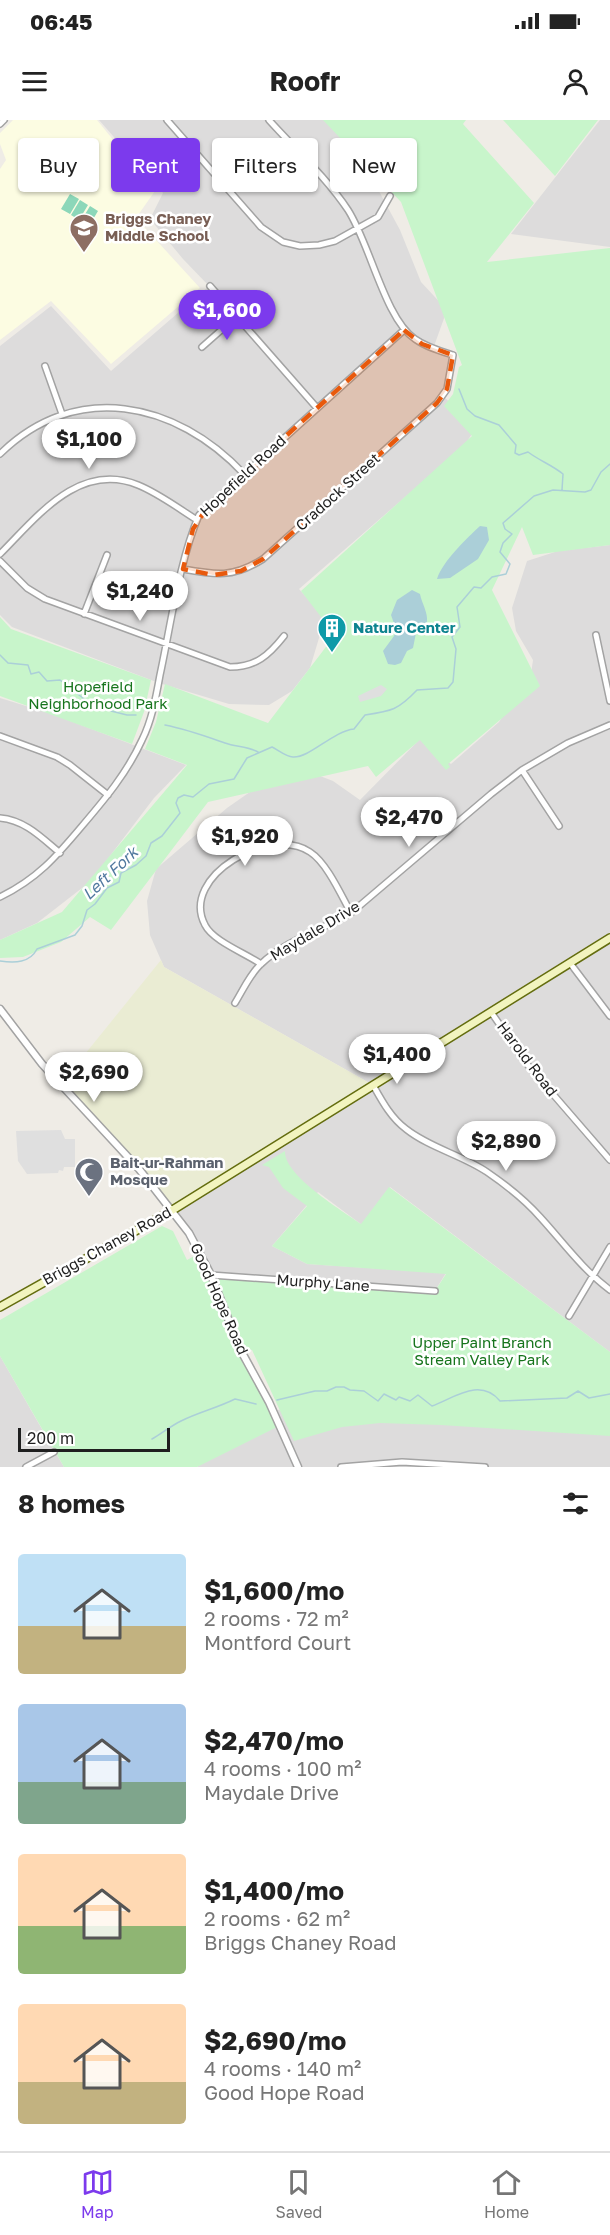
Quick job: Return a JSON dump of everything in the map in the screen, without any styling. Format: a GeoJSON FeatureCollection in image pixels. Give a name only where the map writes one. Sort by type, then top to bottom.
{"type":"FeatureCollection","features":[{"type":"Feature","properties":{"kind":"main road","name":"Briggs Chaney Road"},"geometry":{"type":"LineString","coordinates":[[0,1307],[171,1210],[610,938]]}},
{"type":"Feature","properties":{"kind":"street"},"geometry":{"type":"LineString","coordinates":[[0,124],[4,120]]}},
{"type":"Feature","properties":{"kind":"street"},"geometry":{"type":"LineString","coordinates":[[167,120],[261,227],[276,238],[300,246],[335,241],[378,217],[390,196]]}},
{"type":"Feature","properties":{"kind":"street"},"geometry":{"type":"LineString","coordinates":[[269,120],[348,210],[370,255],[392,310],[404,330]]}},
{"type":"Feature","properties":{"kind":"street"},"geometry":{"type":"LineString","coordinates":[[210,286],[317,408]]}},
{"type":"Feature","properties":{"kind":"street"},"geometry":{"type":"LineString","coordinates":[[202,347],[236,317]]}},
{"type":"Feature","properties":{"kind":"street","name":"Cradock Street"},"geometry":{"type":"LineString","coordinates":[[183,569],[213,575],[226,574],[241,571],[263,559],[437,403],[447,389],[453,355],[422,344],[404,330]]}},
{"type":"Feature","properties":{"kind":"street","name":"Hopefield Road"},"geometry":{"type":"LineString","coordinates":[[0,897],[29,881],[60,853],[128,768],[143,739],[153,708],[183,569],[197,520],[209,505],[404,330]]}},
{"type":"Feature","properties":{"kind":"street"},"geometry":{"type":"LineString","coordinates":[[45,366],[62,414]]}},
{"type":"Feature","properties":{"kind":"street"},"geometry":{"type":"LineString","coordinates":[[0,454],[36,425],[62,414],[106,406],[152,414],[177,424],[214,446],[244,474]]}},
{"type":"Feature","properties":{"kind":"street"},"geometry":{"type":"LineString","coordinates":[[0,554],[57,498],[72,488],[97,480],[122,480],[138,485],[197,520]]}},
{"type":"Feature","properties":{"kind":"street"},"geometry":{"type":"LineString","coordinates":[[84,614],[107,555]]}},
{"type":"Feature","properties":{"kind":"street"},"geometry":{"type":"LineString","coordinates":[[0,561],[35,594],[219,664],[237,667],[253,664],[264,659],[284,636]]}},
{"type":"Feature","properties":{"kind":"street"},"geometry":{"type":"LineString","coordinates":[[596,635],[610,701]]}},
{"type":"Feature","properties":{"kind":"street","name":"Maydale Drive"},"geometry":{"type":"LineString","coordinates":[[235,1003],[261,964],[280,949],[326,928],[351,913],[522,770],[568,743],[610,725]]}},
{"type":"Feature","properties":{"kind":"street"},"geometry":{"type":"LineString","coordinates":[[0,736],[57,757],[108,795]]}},
{"type":"Feature","properties":{"kind":"street"},"geometry":{"type":"LineString","coordinates":[[522,770],[559,826]]}},
{"type":"Feature","properties":{"kind":"street"},"geometry":{"type":"LineString","coordinates":[[0,818],[15,821],[30,828],[60,853]]}},
{"type":"Feature","properties":{"kind":"street"},"geometry":{"type":"LineString","coordinates":[[261,964],[210,932],[200,913],[200,897],[204,887],[219,871],[237,858],[275,844],[293,844],[303,848],[320,861],[351,913]]}},
{"type":"Feature","properties":{"kind":"street"},"geometry":{"type":"LineString","coordinates":[[570,963],[610,1016]]}},
{"type":"Feature","properties":{"kind":"street","name":"Good Hope Road"},"geometry":{"type":"LineString","coordinates":[[0,1009],[42,1064],[139,1169],[189,1233],[211,1275],[240,1348],[269,1402],[298,1467]]}},
{"type":"Feature","properties":{"kind":"street","name":"Harold Road"},"geometry":{"type":"LineString","coordinates":[[491,1012],[526,1063],[610,1161]]}},
{"type":"Feature","properties":{"kind":"street"},"geometry":{"type":"LineString","coordinates":[[373,1085],[391,1114],[406,1129],[459,1155],[517,1194],[540,1217],[572,1256],[610,1290]]}},
{"type":"Feature","properties":{"kind":"street"},"geometry":{"type":"LineString","coordinates":[[570,1316],[610,1247]]}},
{"type":"Feature","properties":{"kind":"street","name":"Murphy Lane"},"geometry":{"type":"LineString","coordinates":[[211,1275],[435,1291]]}},
{"type":"Feature","properties":{"kind":"street"},"geometry":{"type":"LineString","coordinates":[[26,1467],[54,1452]]}},
{"type":"Feature","properties":{"kind":"street"},"geometry":{"type":"LineString","coordinates":[[341,1467],[402,1462],[485,1467]]}},
{"type":"Feature","properties":{"kind":"highlighted area"},"geometry":{"type":"Polygon","coordinates":[[[404,330],[422,344],[453,355],[447,389],[437,403],[263,559],[241,571],[213,575],[183,569],[193,529],[209,505],[404,330]]]}},
{"type":"Feature","properties":{"kind":"shaded area","name":"Briggs Chaney Middle School"},"geometry":{"type":"Polygon","coordinates":[[[13,120],[97,120],[112,138],[111,192],[154,192],[136,218],[200,288],[111,364],[51,301],[0,340],[0,169],[6,160],[0,144],[0,133],[13,120]]]}},
{"type":"Feature","properties":{"kind":"shaded area"},"geometry":{"type":"Polygon","coordinates":[[[99,120],[326,120],[341,138],[330,138],[330,192],[379,192],[400,230],[421,282],[447,310],[433,349],[453,355],[443,396],[456,408],[472,434],[463,447],[299,589],[325,618],[310,668],[292,691],[269,705],[229,704],[159,683],[12,627],[0,615],[0,346],[51,306],[111,371],[209,286],[150,219],[162,192],[200,192],[200,138],[115,138],[99,120]]]}},
{"type":"Feature","properties":{"kind":"shaded area"},"geometry":{"type":"Polygon","coordinates":[[[600,120],[610,120],[610,247],[511,234],[600,120]]]}},
{"type":"Feature","properties":{"kind":"shaded area"},"geometry":{"type":"Polygon","coordinates":[[[610,545],[610,1352],[390,1187],[362,1225],[318,1192],[272,1246],[307,1264],[446,1273],[433,1294],[211,1275],[200,1252],[171,1211],[373,1085],[164,967],[150,935],[147,901],[156,869],[227,808],[260,785],[307,771],[333,781],[360,800],[420,739],[451,764],[499,722],[531,674],[533,660],[516,631],[512,608],[527,561],[558,551],[610,545]]]}},
{"type":"Feature","properties":{"kind":"shaded area"},"geometry":{"type":"Polygon","coordinates":[[[381,685],[387,689],[381,696],[360,702],[358,696],[381,685]]]}},
{"type":"Feature","properties":{"kind":"shaded area"},"geometry":{"type":"Polygon","coordinates":[[[0,698],[52,714],[186,765],[154,798],[91,881],[37,923],[0,940],[0,698]]]}},
{"type":"Feature","properties":{"kind":"shaded area"},"geometry":{"type":"Polygon","coordinates":[[[161,960],[164,967],[373,1085],[171,1211],[139,1169],[60,1085],[161,960]]]}},
{"type":"Feature","properties":{"kind":"shaded area"},"geometry":{"type":"Polygon","coordinates":[[[61,1130],[65,1139],[75,1139],[75,1167],[64,1167],[63,1171],[59,1170],[58,1173],[27,1174],[18,1161],[16,1131],[61,1130]]]}},
{"type":"Feature","properties":{"kind":"shaded area"},"geometry":{"type":"Polygon","coordinates":[[[0,1356],[51,1445],[64,1467],[0,1467],[0,1356]]]}},
{"type":"Feature","properties":{"kind":"shaded area"},"geometry":{"type":"Polygon","coordinates":[[[281,1409],[610,1434],[610,1467],[197,1467],[273,1412],[281,1409]]]}},
{"type":"Feature","properties":{"kind":"green space"},"geometry":{"type":"Polygon","coordinates":[[[323,120],[466,120],[463,124],[534,203],[487,262],[610,248],[610,545],[533,555],[522,527],[492,590],[540,686],[448,764],[450,767],[446,770],[420,740],[376,777],[368,766],[208,802],[111,930],[90,917],[61,942],[23,957],[0,958],[0,940],[62,912],[187,765],[145,749],[156,722],[165,684],[268,723],[335,635],[301,591],[472,436],[444,406],[453,394],[459,367],[462,365],[401,202],[391,192],[417,192],[417,138],[340,138],[323,120]]]}},
{"type":"Feature","properties":{"kind":"green space"},"geometry":{"type":"Polygon","coordinates":[[[503,120],[598,120],[555,176],[503,120]]]}},
{"type":"Feature","properties":{"kind":"green space"},"geometry":{"type":"Polygon","coordinates":[[[70,194],[79,199],[70,214],[61,209],[70,194]]]}},
{"type":"Feature","properties":{"kind":"green space"},"geometry":{"type":"Polygon","coordinates":[[[80,200],[88,205],[79,220],[71,215],[80,200]]]}},
{"type":"Feature","properties":{"kind":"green space"},"geometry":{"type":"Polygon","coordinates":[[[90,206],[98,211],[89,226],[81,221],[90,206]]]}},
{"type":"Feature","properties":{"kind":"green space","name":"Hopefield Neighborhood Park"},"geometry":{"type":"Polygon","coordinates":[[[0,617],[11,629],[151,680],[144,712],[132,744],[0,696],[0,617]]]}},
{"type":"Feature","properties":{"kind":"green space","name":"Upper Paint Branch Stream Valley Park"},"geometry":{"type":"Polygon","coordinates":[[[285,1151],[287,1161],[304,1181],[361,1224],[389,1187],[610,1352],[610,1436],[380,1423],[342,1427],[294,1441],[252,1350],[244,1346],[213,1278],[433,1294],[446,1274],[307,1264],[272,1246],[307,1206],[283,1188],[269,1167],[262,1165],[285,1151]]]}},
{"type":"Feature","properties":{"kind":"green space"},"geometry":{"type":"Polygon","coordinates":[[[162,1226],[173,1231],[187,1260],[198,1254],[277,1427],[197,1467],[64,1467],[0,1356],[0,1320],[162,1226]]]}},
{"type":"Feature","properties":{"kind":"water"},"geometry":{"type":"Polygon","coordinates":[[[480,526],[487,527],[489,540],[478,559],[450,578],[437,579],[450,558],[480,526]]]}},
{"type":"Feature","properties":{"kind":"water"},"geometry":{"type":"Polygon","coordinates":[[[412,590],[420,594],[427,622],[417,628],[413,648],[407,651],[401,663],[388,664],[383,651],[394,636],[396,629],[391,615],[397,600],[412,590]]]}},
{"type":"Feature","properties":{"kind":"waterway"},"geometry":{"type":"LineString","coordinates":[[459,389],[467,409],[475,416],[499,425],[516,445],[515,453],[519,455],[528,452],[563,474],[562,490]]}},
{"type":"Feature","properties":{"kind":"waterway","name":"Left Fork"},"geometry":{"type":"LineString","coordinates":[[0,961],[16,962],[26,959],[37,949],[75,935],[82,926],[87,910],[95,904],[107,888],[119,882],[121,873],[136,865],[146,856],[151,843],[162,836],[180,813],[176,803],[178,798],[184,795],[193,797],[209,784],[234,779],[247,758],[272,747],[288,756],[300,756],[338,734],[354,729],[365,715],[388,711],[399,706],[417,690],[448,688],[453,682],[456,649],[452,637],[460,627],[457,607],[474,587],[481,588],[492,577],[506,574],[510,564],[500,552],[503,543],[512,534],[505,529],[503,523],[534,496],[553,490],[585,492],[591,490],[601,472],[610,464]]}},
{"type":"Feature","properties":{"kind":"waterway"},"geometry":{"type":"LineString","coordinates":[[0,655],[8,663],[28,665],[31,674],[39,672],[47,681],[60,680],[88,702],[101,703],[111,711],[136,715]]}},
{"type":"Feature","properties":{"kind":"waterway"},"geometry":{"type":"LineString","coordinates":[[165,725],[258,752]]}},
{"type":"Feature","properties":{"kind":"waterway"},"geometry":{"type":"LineString","coordinates":[[277,1400],[315,1391],[327,1391],[336,1387],[364,1391],[378,1401],[384,1394],[396,1400],[399,1397],[410,1401],[418,1395],[432,1406],[475,1390],[492,1394],[500,1401],[567,1398],[578,1391],[589,1398],[610,1394]]}},
{"type":"Feature","properties":{"kind":"waterway"},"geometry":{"type":"LineString","coordinates":[[152,1439],[181,1421],[235,1399],[256,1404]]}},
{"type":"Feature","properties":{"kind":"place","name":"Briggs Chaney Middle School"},"geometry":{"type":"Point","coordinates":[84,254]}},
{"type":"Feature","properties":{"kind":"place","name":"Nature Center"},"geometry":{"type":"Point","coordinates":[332,654]}},
{"type":"Feature","properties":{"kind":"place","name":"Bait-ur-Rahman Mosque"},"geometry":{"type":"Point","coordinates":[89,1198]}}]}
